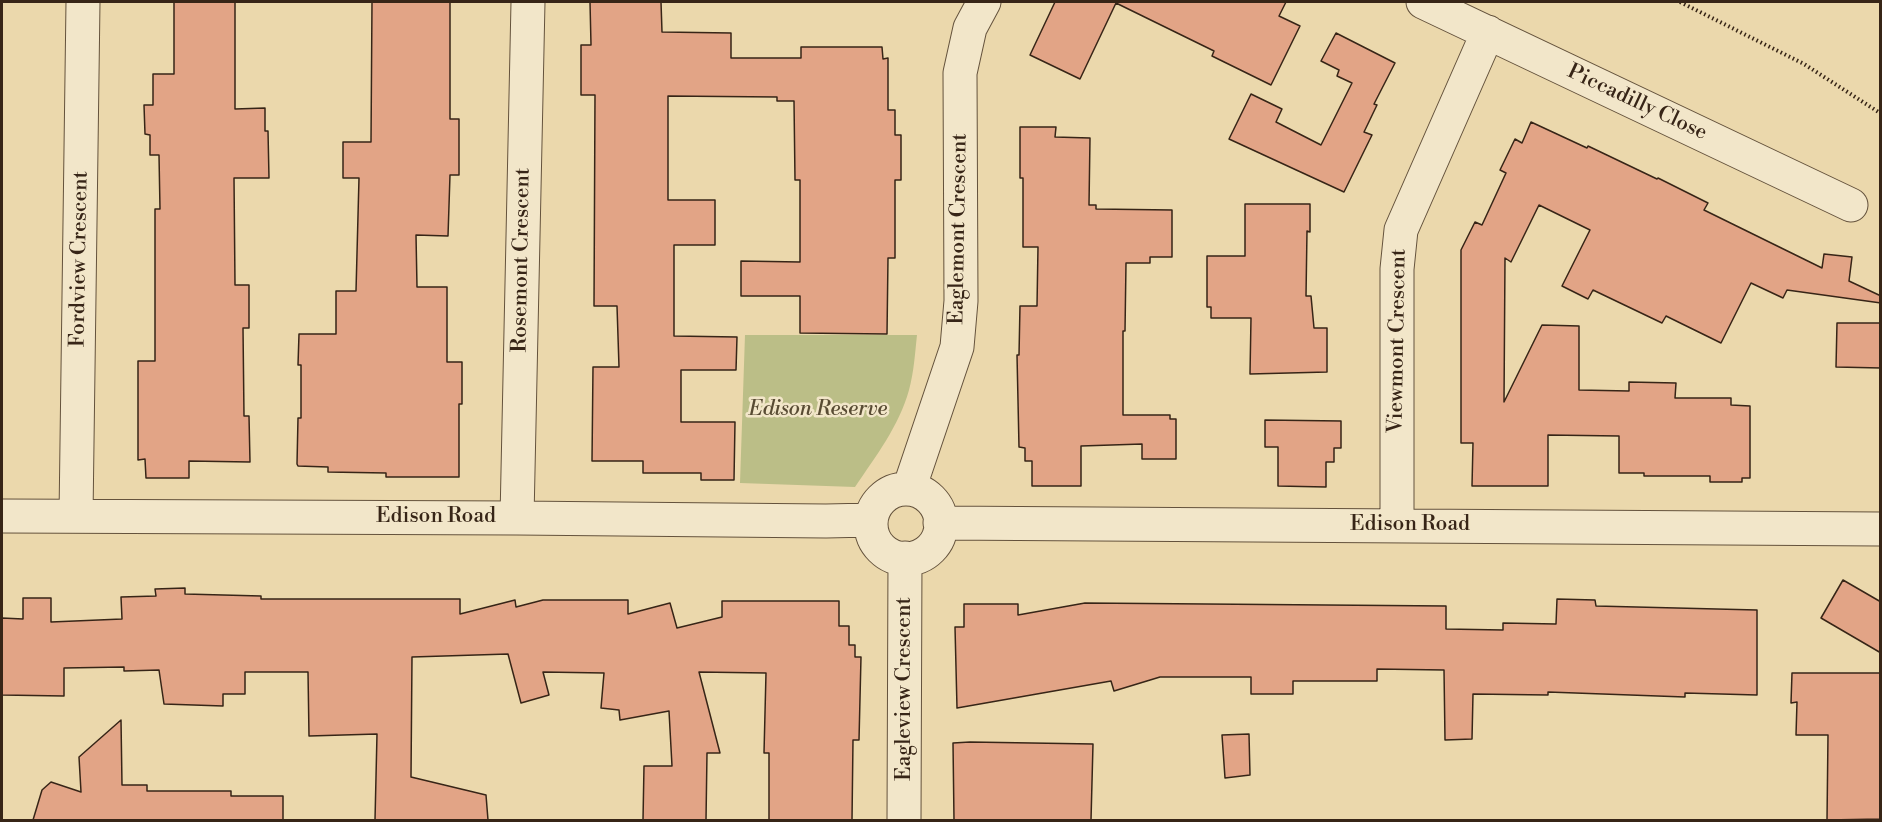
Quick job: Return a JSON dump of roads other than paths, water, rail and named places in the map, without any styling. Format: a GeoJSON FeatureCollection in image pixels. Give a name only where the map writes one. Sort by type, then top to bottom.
{"type":"FeatureCollection","features":[{"type":"Feature","properties":{"kind":"street","name":"Fordview Crescent"},"geometry":{"type":"LineString","coordinates":[[76,516],[83,2]]}},
{"type":"Feature","properties":{"kind":"street","name":"Rosemont Crescent"},"geometry":{"type":"LineString","coordinates":[[517,518],[528,2]]}},
{"type":"Feature","properties":{"kind":"street","name":"Eaglemont Crescent"},"geometry":{"type":"LineString","coordinates":[[909,489],[957,347],[961,301],[960,73],[970,28],[984,2]]}},
{"type":"Feature","properties":{"kind":"street","name":"Piccadilly Close"},"geometry":{"type":"LineString","coordinates":[[1423,2],[1851,205]]}},
{"type":"Feature","properties":{"kind":"street","name":"Viewmont Crescent"},"geometry":{"type":"LineString","coordinates":[[1397,525],[1397,269],[1401,230],[1488,33]]}},
{"type":"Feature","properties":{"kind":"street"},"geometry":{"type":"LineString","coordinates":[[909,489],[928,497],[935,504],[940,523],[939,535],[926,552],[916,557],[894,557],[876,542],[871,520],[879,501],[888,494],[909,489]]}},
{"type":"Feature","properties":{"kind":"street","name":"Edison Road"},"geometry":{"type":"LineString","coordinates":[[2,516],[826,522],[871,520]]}},
{"type":"Feature","properties":{"kind":"street","name":"Edison Road"},"geometry":{"type":"LineString","coordinates":[[940,523],[1881,529]]}},
{"type":"Feature","properties":{"kind":"street","name":"Eagleview Crescent"},"geometry":{"type":"LineString","coordinates":[[904,820],[905,558]]}},
{"type":"Feature","properties":{"kind":"park label","name":"Edison Reserve"},"geometry":{"type":"Point","coordinates":[818,410]}}]}
